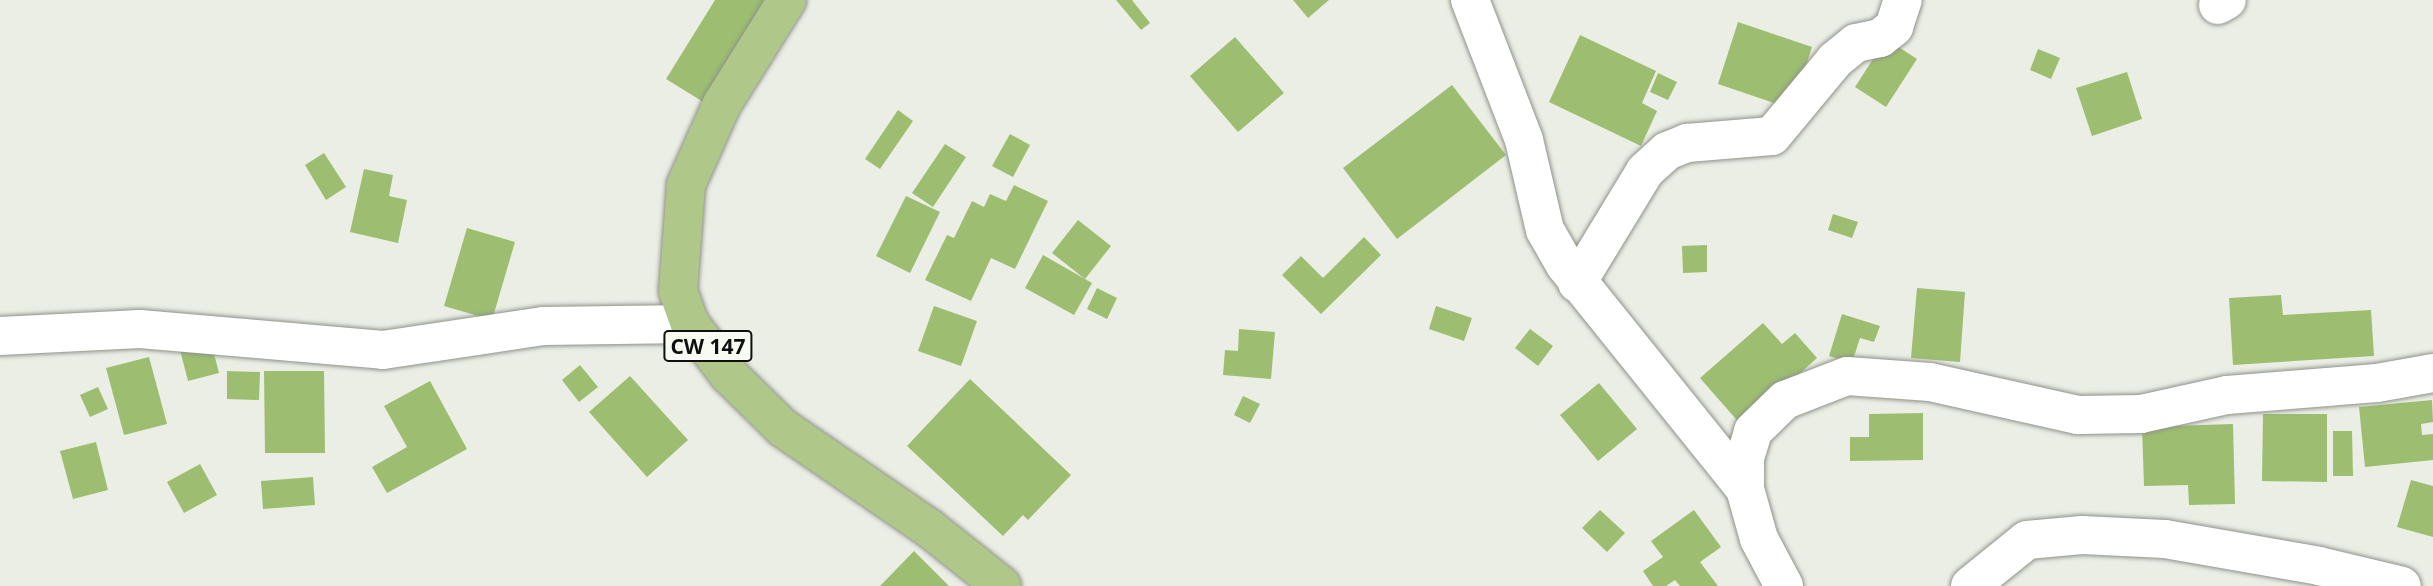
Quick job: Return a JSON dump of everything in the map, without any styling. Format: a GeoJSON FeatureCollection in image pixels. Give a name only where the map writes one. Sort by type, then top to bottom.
{"type":"FeatureCollection","features":[{"type":"Feature","properties":{"kind":"main road","name":"CW 147"},"geometry":{"type":"LineString","coordinates":[[787,0],[722,104],[685,185],[678,290],[690,324],[729,374],[783,428],[929,528],[1002,586]]}},
{"type":"Feature","properties":{"kind":"street"},"geometry":{"type":"LineString","coordinates":[[1470,0],[1524,140],[1545,230],[1577,283],[1745,489]]}},
{"type":"Feature","properties":{"kind":"street"},"geometry":{"type":"LineString","coordinates":[[1577,283],[1646,171],[1667,151],[1686,143],[1772,136],[1835,60],[1856,43],[1881,38],[1894,27],[1903,0]]}},
{"type":"Feature","properties":{"kind":"street"},"geometry":{"type":"LineString","coordinates":[[0,336],[140,329],[383,350],[543,326],[690,324]]}},
{"type":"Feature","properties":{"kind":"street"},"geometry":{"type":"LineString","coordinates":[[1784,586],[1759,539],[1745,489],[1745,458],[1752,431],[1766,413],[1784,400],[1847,376],[1930,382],[2078,415],[2141,414],[2227,395],[2377,383],[2433,373]]}},
{"type":"Feature","properties":{"kind":"street"},"geometry":{"type":"LineString","coordinates":[[1970,586],[1986,568],[2027,540],[2082,535],[2165,539],[2319,566],[2402,586]]}},
{"type":"Feature","properties":{"kind":"building"},"geometry":{"type":"Polygon","coordinates":[[[715,0],[787,0],[718,111],[666,79],[715,0]]]}},
{"type":"Feature","properties":{"kind":"building"},"geometry":{"type":"Polygon","coordinates":[[[1116,0],[1132,0],[1150,23],[1141,30],[1116,0]]]}},
{"type":"Feature","properties":{"kind":"building"},"geometry":{"type":"Polygon","coordinates":[[[1293,0],[1329,0],[1308,18],[1293,0]]]}},
{"type":"Feature","properties":{"kind":"building"},"geometry":{"type":"Polygon","coordinates":[[[1738,22],[1812,47],[1792,109],[1718,84],[1738,22]]]}},
{"type":"Feature","properties":{"kind":"building"},"geometry":{"type":"Polygon","coordinates":[[[1580,35],[1656,71],[1642,103],[1657,111],[1641,146],[1549,102],[1580,35]]]}},
{"type":"Feature","properties":{"kind":"building"},"geometry":{"type":"Polygon","coordinates":[[[1235,37],[1284,93],[1238,132],[1190,76],[1235,37]]]}},
{"type":"Feature","properties":{"kind":"building"},"geometry":{"type":"Polygon","coordinates":[[[1886,39],[1917,59],[1886,107],[1855,87],[1886,39]]]}},
{"type":"Feature","properties":{"kind":"building"},"geometry":{"type":"Polygon","coordinates":[[[2038,49],[2060,58],[2051,79],[2030,70],[2038,49]]]}},
{"type":"Feature","properties":{"kind":"building"},"geometry":{"type":"Polygon","coordinates":[[[2127,72],[2142,119],[2092,136],[2076,88],[2127,72]]]}},
{"type":"Feature","properties":{"kind":"building"},"geometry":{"type":"Polygon","coordinates":[[[1658,73],[1677,82],[1668,100],[1650,92],[1658,73]]]}},
{"type":"Feature","properties":{"kind":"building"},"geometry":{"type":"Polygon","coordinates":[[[1452,85],[1506,155],[1397,239],[1343,168],[1452,85]]]}},
{"type":"Feature","properties":{"kind":"building"},"geometry":{"type":"Polygon","coordinates":[[[898,110],[913,121],[880,169],[865,159],[898,110]]]}},
{"type":"Feature","properties":{"kind":"building"},"geometry":{"type":"Polygon","coordinates":[[[1010,134],[1030,145],[1013,177],[992,166],[1010,134]]]}},
{"type":"Feature","properties":{"kind":"building"},"geometry":{"type":"Polygon","coordinates":[[[945,144],[966,157],[933,207],[912,193],[945,144]]]}},
{"type":"Feature","properties":{"kind":"building"},"geometry":{"type":"Polygon","coordinates":[[[324,153],[346,187],[326,200],[305,165],[324,153]]]}},
{"type":"Feature","properties":{"kind":"building"},"geometry":{"type":"Polygon","coordinates":[[[364,169],[393,175],[389,196],[407,200],[398,243],[350,232],[364,169]]]}},
{"type":"Feature","properties":{"kind":"building"},"geometry":{"type":"Polygon","coordinates":[[[1014,185],[1048,201],[1015,269],[991,258],[971,301],[925,280],[947,235],[954,238],[972,201],[984,207],[990,194],[1006,201],[1014,185]]]}},
{"type":"Feature","properties":{"kind":"building"},"geometry":{"type":"Polygon","coordinates":[[[906,196],[940,212],[910,273],[876,256],[906,196]]]}},
{"type":"Feature","properties":{"kind":"building"},"geometry":{"type":"Polygon","coordinates":[[[1833,214],[1858,222],[1852,238],[1828,230],[1833,214]]]}},
{"type":"Feature","properties":{"kind":"building"},"geometry":{"type":"Polygon","coordinates":[[[1078,220],[1111,246],[1085,279],[1052,253],[1078,220]]]}},
{"type":"Feature","properties":{"kind":"building"},"geometry":{"type":"Polygon","coordinates":[[[467,228],[515,242],[492,320],[444,306],[467,228]]]}},
{"type":"Feature","properties":{"kind":"building"},"geometry":{"type":"Polygon","coordinates":[[[1364,237],[1381,255],[1321,314],[1282,275],[1301,256],[1323,278],[1364,237]]]}},
{"type":"Feature","properties":{"kind":"building"},"geometry":{"type":"Polygon","coordinates":[[[1707,245],[1707,272],[1683,273],[1682,246],[1707,245]]]}},
{"type":"Feature","properties":{"kind":"building"},"geometry":{"type":"Polygon","coordinates":[[[1043,255],[1092,283],[1074,315],[1025,288],[1043,255]]]}},
{"type":"Feature","properties":{"kind":"building"},"geometry":{"type":"Polygon","coordinates":[[[1097,288],[1117,298],[1107,319],[1087,309],[1097,288]]]}},
{"type":"Feature","properties":{"kind":"building"},"geometry":{"type":"Polygon","coordinates":[[[1917,288],[1965,292],[1960,362],[1911,358],[1917,288]]]}},
{"type":"Feature","properties":{"kind":"building"},"geometry":{"type":"Polygon","coordinates":[[[2281,295],[2283,315],[2371,310],[2374,356],[2233,365],[2229,298],[2281,295]]]}},
{"type":"Feature","properties":{"kind":"building"},"geometry":{"type":"Polygon","coordinates":[[[934,306],[977,321],[961,366],[918,351],[934,306]]]}},
{"type":"Feature","properties":{"kind":"building"},"geometry":{"type":"Polygon","coordinates":[[[1436,306],[1472,318],[1464,341],[1429,329],[1436,306]]]}},
{"type":"Feature","properties":{"kind":"building"},"geometry":{"type":"Polygon","coordinates":[[[1842,314],[1880,326],[1874,342],[1860,338],[1852,363],[1829,356],[1842,314]]]}},
{"type":"Feature","properties":{"kind":"building"},"geometry":{"type":"Polygon","coordinates":[[[1763,323],[1782,344],[1795,333],[1817,358],[1742,426],[1700,378],[1763,323]]]}},
{"type":"Feature","properties":{"kind":"building"},"geometry":{"type":"Polygon","coordinates":[[[1239,329],[1275,332],[1271,379],[1223,375],[1225,350],[1238,351],[1239,329]]]}},
{"type":"Feature","properties":{"kind":"building"},"geometry":{"type":"Polygon","coordinates":[[[1530,329],[1553,346],[1538,366],[1515,348],[1530,329]]]}},
{"type":"Feature","properties":{"kind":"building"},"geometry":{"type":"Polygon","coordinates":[[[211,342],[219,373],[188,381],[180,350],[211,342]]]}},
{"type":"Feature","properties":{"kind":"building"},"geometry":{"type":"Polygon","coordinates":[[[149,357],[167,424],[124,435],[106,368],[149,357]]]}},
{"type":"Feature","properties":{"kind":"building"},"geometry":{"type":"Polygon","coordinates":[[[580,365],[598,387],[579,402],[562,380],[580,365]]]}},
{"type":"Feature","properties":{"kind":"building"},"geometry":{"type":"Polygon","coordinates":[[[227,371],[260,372],[259,400],[227,399],[227,371]]]}},
{"type":"Feature","properties":{"kind":"building"},"geometry":{"type":"Polygon","coordinates":[[[264,371],[324,371],[325,453],[265,453],[264,371]]]}},
{"type":"Feature","properties":{"kind":"building"},"geometry":{"type":"Polygon","coordinates":[[[630,376],[688,440],[647,477],[589,412],[630,376]]]}},
{"type":"Feature","properties":{"kind":"building"},"geometry":{"type":"Polygon","coordinates":[[[970,379],[1071,475],[1028,520],[1023,515],[1003,536],[907,446],[970,379]]]}},
{"type":"Feature","properties":{"kind":"building"},"geometry":{"type":"Polygon","coordinates":[[[430,381],[467,449],[387,493],[372,467],[407,447],[384,406],[430,381]]]}},
{"type":"Feature","properties":{"kind":"building"},"geometry":{"type":"Polygon","coordinates":[[[1599,383],[1637,429],[1598,461],[1560,415],[1599,383]]]}},
{"type":"Feature","properties":{"kind":"building"},"geometry":{"type":"Polygon","coordinates":[[[98,387],[108,409],[90,417],[80,395],[98,387]]]}},
{"type":"Feature","properties":{"kind":"building"},"geometry":{"type":"Polygon","coordinates":[[[1243,396],[1260,404],[1250,423],[1234,415],[1243,396]]]}},
{"type":"Feature","properties":{"kind":"building"},"geometry":{"type":"Polygon","coordinates":[[[2432,400],[2433,422],[2421,424],[2422,435],[2433,434],[2433,460],[2365,467],[2359,407],[2432,400]]]}},
{"type":"Feature","properties":{"kind":"building"},"geometry":{"type":"Polygon","coordinates":[[[1923,413],[1923,460],[1850,461],[1850,437],[1869,437],[1869,414],[1923,413]]]}},
{"type":"Feature","properties":{"kind":"building"},"geometry":{"type":"Polygon","coordinates":[[[2263,414],[2327,414],[2327,482],[2262,481],[2263,414]]]}},
{"type":"Feature","properties":{"kind":"building"},"geometry":{"type":"Polygon","coordinates":[[[2233,424],[2235,504],[2189,505],[2188,485],[2144,486],[2142,427],[2233,424]]]}},
{"type":"Feature","properties":{"kind":"building"},"geometry":{"type":"Polygon","coordinates":[[[2333,431],[2352,431],[2353,476],[2333,476],[2333,431]]]}},
{"type":"Feature","properties":{"kind":"building"},"geometry":{"type":"Polygon","coordinates":[[[96,442],[108,490],[73,499],[60,451],[96,442]]]}},
{"type":"Feature","properties":{"kind":"building"},"geometry":{"type":"Polygon","coordinates":[[[200,464],[217,495],[184,513],[167,482],[200,464]]]}},
{"type":"Feature","properties":{"kind":"building"},"geometry":{"type":"Polygon","coordinates":[[[313,477],[315,505],[263,509],[261,481],[313,477]]]}},
{"type":"Feature","properties":{"kind":"building"},"geometry":{"type":"Polygon","coordinates":[[[2411,480],[2433,486],[2433,537],[2397,527],[2411,480]]]}},
{"type":"Feature","properties":{"kind":"building"},"geometry":{"type":"Polygon","coordinates":[[[1600,510],[1625,533],[1607,552],[1582,528],[1600,510]]]}},
{"type":"Feature","properties":{"kind":"building"},"geometry":{"type":"Polygon","coordinates":[[[1694,510],[1721,547],[1700,562],[1718,586],[1680,586],[1675,580],[1666,586],[1653,586],[1643,571],[1663,557],[1651,541],[1694,510]]]}},
{"type":"Feature","properties":{"kind":"building"},"geometry":{"type":"Polygon","coordinates":[[[914,551],[949,586],[880,586],[914,551]]]}}]}
